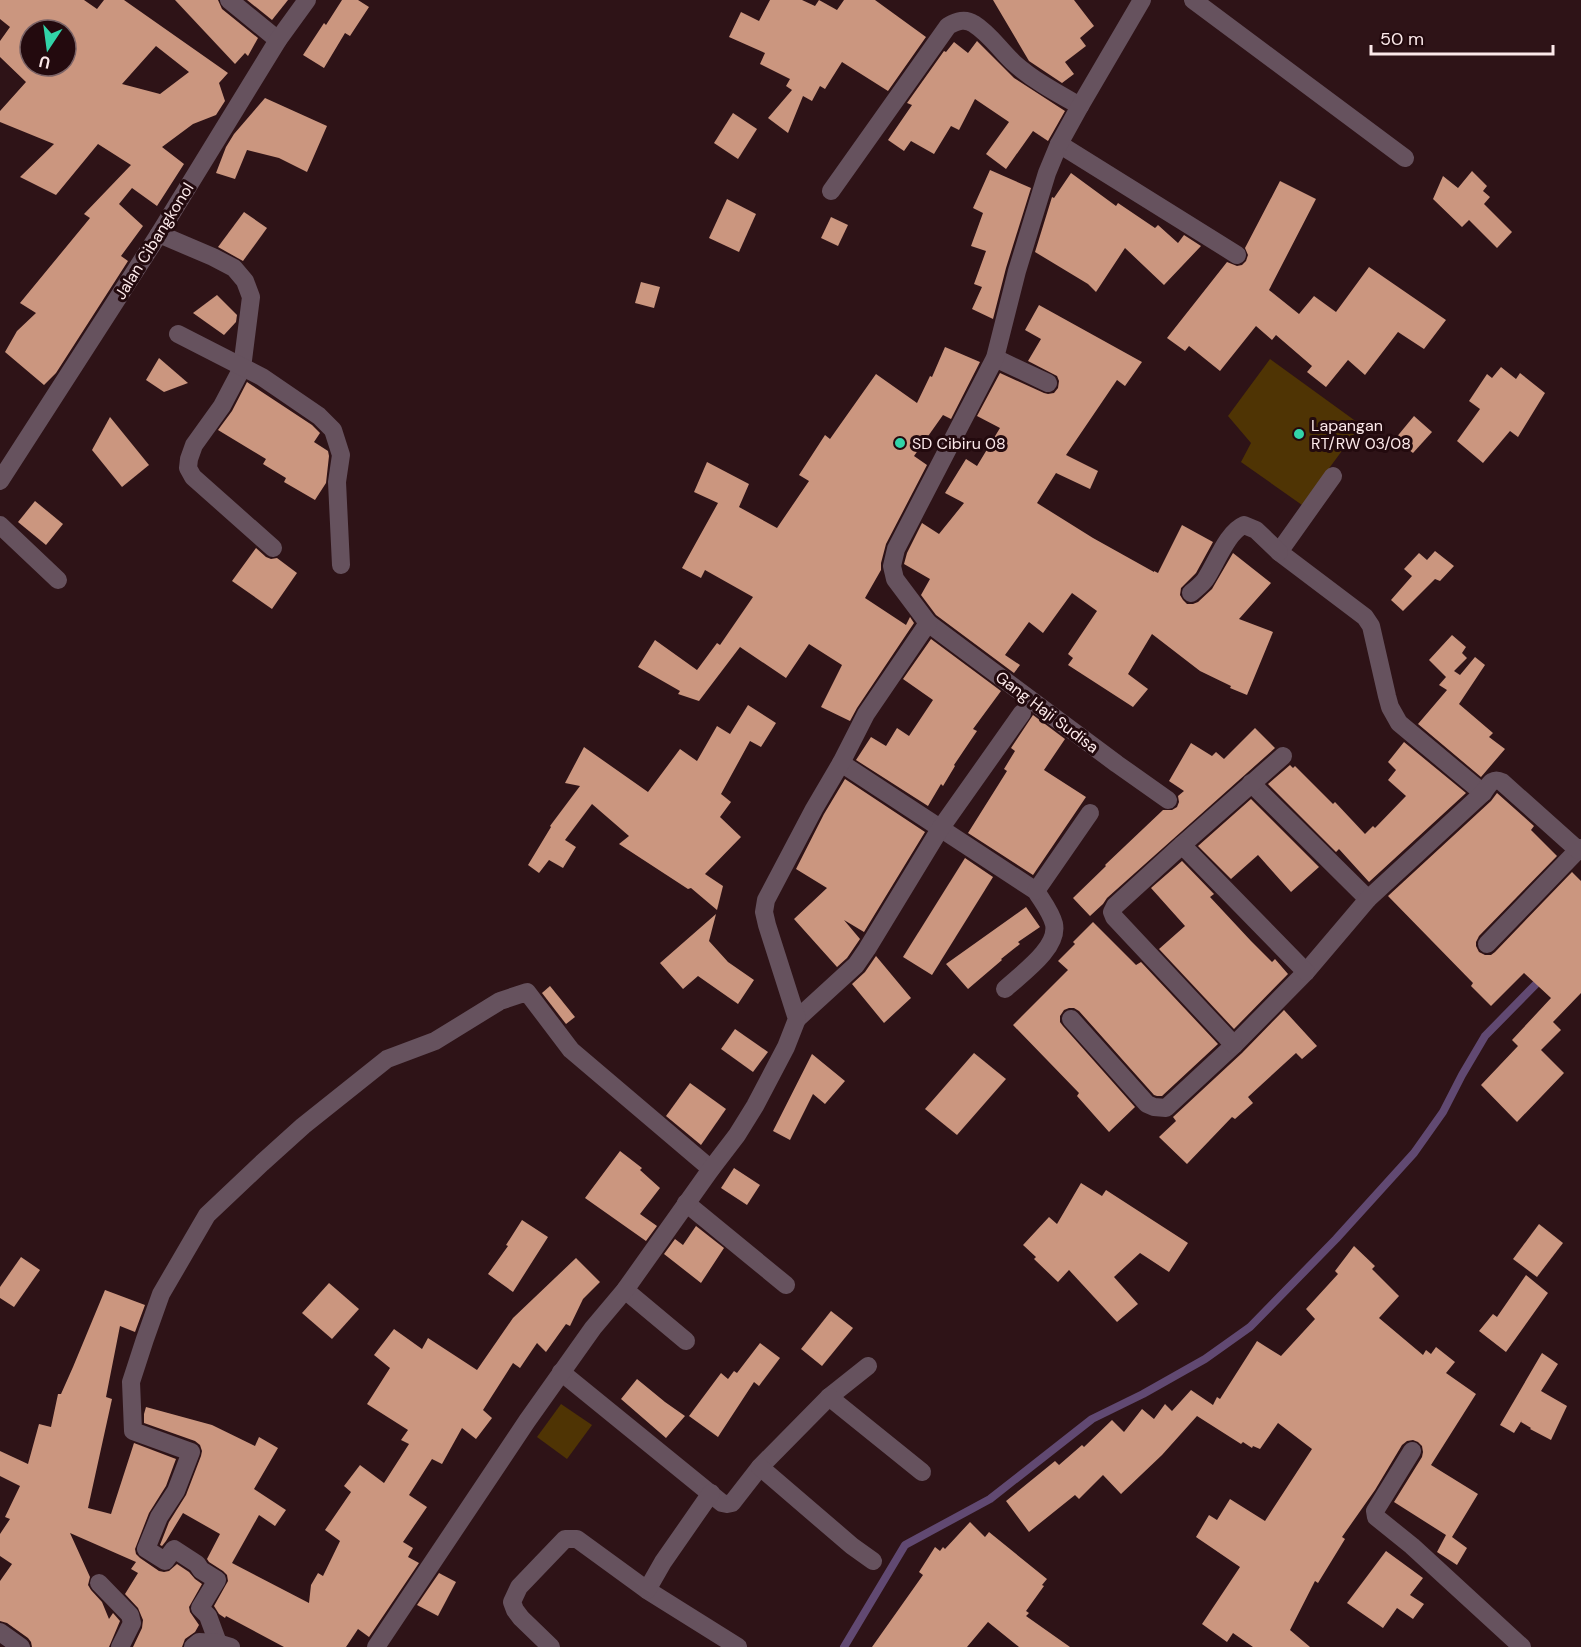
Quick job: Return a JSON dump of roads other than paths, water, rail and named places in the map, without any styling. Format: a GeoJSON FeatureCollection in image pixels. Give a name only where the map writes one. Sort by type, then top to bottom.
{"type":"FeatureCollection","features":[{"type":"Feature","properties":{"kind":"street"},"geometry":{"type":"LineString","coordinates":[[229,0],[278,40]]}},
{"type":"Feature","properties":{"kind":"street","name":"Jalan Cibangkonol"},"geometry":{"type":"LineString","coordinates":[[0,481],[159,234],[278,40],[307,0]]}},
{"type":"Feature","properties":{"kind":"street","name":"Gang Haji Sudisa"},"geometry":{"type":"LineString","coordinates":[[1142,0],[1059,144],[1047,173],[1017,272],[995,358],[896,549],[892,566],[895,579],[928,623],[1168,800]]}},
{"type":"Feature","properties":{"kind":"street"},"geometry":{"type":"LineString","coordinates":[[1193,0],[1405,158]]}},
{"type":"Feature","properties":{"kind":"street"},"geometry":{"type":"LineString","coordinates":[[831,191],[948,26],[957,21],[974,24],[992,39],[1014,63],[1043,85],[1080,106]]}},
{"type":"Feature","properties":{"kind":"street"},"geometry":{"type":"LineString","coordinates":[[1059,144],[1237,255]]}},
{"type":"Feature","properties":{"kind":"street"},"geometry":{"type":"LineString","coordinates":[[159,234],[234,268],[245,281],[251,297],[242,368],[222,405],[194,445],[188,468],[193,477],[273,548]]}},
{"type":"Feature","properties":{"kind":"street"},"geometry":{"type":"LineString","coordinates":[[178,334],[262,377],[319,416],[333,430],[341,455],[337,482],[341,565]]}},
{"type":"Feature","properties":{"kind":"street"},"geometry":{"type":"LineString","coordinates":[[995,358],[1048,383]]}},
{"type":"Feature","properties":{"kind":"street"},"geometry":{"type":"LineString","coordinates":[[1279,552],[1333,476]]}},
{"type":"Feature","properties":{"kind":"street"},"geometry":{"type":"LineString","coordinates":[[0,525],[58,580]]}},
{"type":"Feature","properties":{"kind":"street"},"geometry":{"type":"LineString","coordinates":[[1191,593],[1204,581],[1239,527],[1244,525],[1256,530],[1279,552],[1365,617],[1371,626],[1390,707],[1399,723],[1483,793]]}},
{"type":"Feature","properties":{"kind":"street"},"geometry":{"type":"LineString","coordinates":[[797,1019],[767,925],[764,912],[766,900],[866,714],[928,623]]}},
{"type":"Feature","properties":{"kind":"street"},"geometry":{"type":"LineString","coordinates":[[376,1647],[392,1626],[492,1470],[561,1372],[593,1328],[625,1290],[686,1203],[737,1136],[786,1047],[797,1019],[856,965],[940,829],[1022,713]]}},
{"type":"Feature","properties":{"kind":"street"},"geometry":{"type":"LineString","coordinates":[[1234,1045],[1113,914],[1115,906],[1282,756]]}},
{"type":"Feature","properties":{"kind":"street"},"geometry":{"type":"LineString","coordinates":[[841,764],[1036,891],[1052,917],[1055,927],[1053,938],[1044,953],[1005,989]]}},
{"type":"Feature","properties":{"kind":"street"},"geometry":{"type":"LineString","coordinates":[[1071,1019],[1147,1104],[1160,1109],[1166,1108],[1234,1045],[1306,972],[1368,899],[1483,793],[1491,782],[1498,780],[1580,849],[1487,944]]}},
{"type":"Feature","properties":{"kind":"street"},"geometry":{"type":"LineString","coordinates":[[1251,783],[1368,899]]}},
{"type":"Feature","properties":{"kind":"street"},"geometry":{"type":"LineString","coordinates":[[1036,891],[1090,813]]}},
{"type":"Feature","properties":{"kind":"street"},"geometry":{"type":"LineString","coordinates":[[1182,845],[1306,972]]}},
{"type":"Feature","properties":{"kind":"street"},"geometry":{"type":"LineString","coordinates":[[224,1645],[208,1617],[200,1608],[217,1580],[174,1549],[165,1561],[146,1549],[159,1517],[176,1491],[191,1452],[133,1431],[131,1382],[161,1294],[207,1215],[303,1126],[387,1059],[435,1041],[500,1001],[527,992],[572,1050],[711,1169]]}},
{"type":"Feature","properties":{"kind":"street"},"geometry":{"type":"LineString","coordinates":[[686,1203],[786,1285]]}},
{"type":"Feature","properties":{"kind":"street"},"geometry":{"type":"LineString","coordinates":[[625,1290],[686,1341]]}},
{"type":"Feature","properties":{"kind":"street"},"geometry":{"type":"LineString","coordinates":[[561,1372],[722,1503],[727,1504],[732,1503],[760,1467],[829,1397],[868,1366]]}},
{"type":"Feature","properties":{"kind":"street"},"geometry":{"type":"LineString","coordinates":[[829,1397],[922,1472]]}},
{"type":"Feature","properties":{"kind":"street"},"geometry":{"type":"LineString","coordinates":[[1412,1451],[1375,1511],[1376,1517],[1412,1546],[1522,1647]]}},
{"type":"Feature","properties":{"kind":"street"},"geometry":{"type":"LineString","coordinates":[[760,1467],[852,1546],[873,1561]]}},
{"type":"Feature","properties":{"kind":"street"},"geometry":{"type":"LineString","coordinates":[[646,1590],[711,1493]]}},
{"type":"Feature","properties":{"kind":"street"},"geometry":{"type":"LineString","coordinates":[[551,1647],[521,1618],[512,1602],[519,1587],[565,1539],[578,1539],[646,1590],[738,1647]]}},
{"type":"Feature","properties":{"kind":"street"},"geometry":{"type":"LineString","coordinates":[[99,1584],[130,1614],[132,1623],[120,1647]]}},
{"type":"Feature","properties":{"kind":"street"},"geometry":{"type":"LineString","coordinates":[[0,1632],[21,1647]]}},
{"type":"Feature","properties":{"kind":"street"},"geometry":{"type":"LineString","coordinates":[[193,1647],[199,1642],[224,1645]]}},
{"type":"Feature","properties":{"kind":"waterway"},"geometry":{"type":"LineString","coordinates":[[844,1647],[905,1545],[990,1499],[1092,1419],[1143,1394],[1205,1359],[1250,1327],[1336,1239],[1414,1153],[1443,1112],[1485,1036],[1541,979]]}},
{"type":"Feature","properties":{"kind":"place","name":"Lapangan RT/RW 03/08"},"geometry":{"type":"Point","coordinates":[1299,434]}},
{"type":"Feature","properties":{"kind":"place","name":"SD Cibiru 08"},"geometry":{"type":"Point","coordinates":[900,443]}}]}
